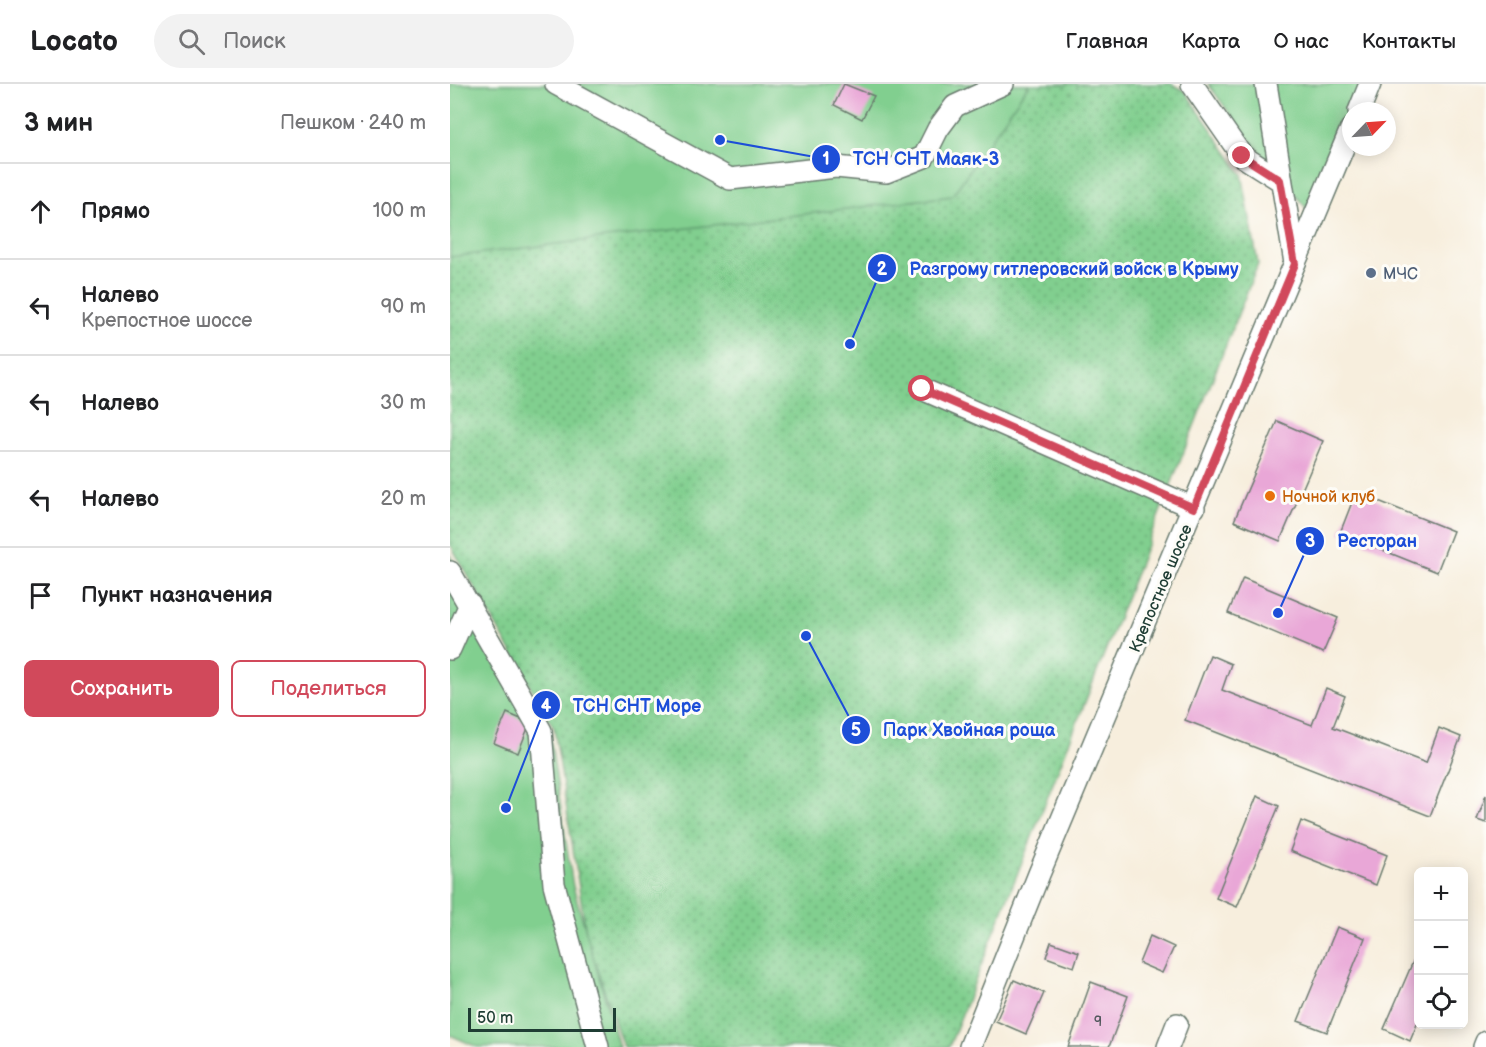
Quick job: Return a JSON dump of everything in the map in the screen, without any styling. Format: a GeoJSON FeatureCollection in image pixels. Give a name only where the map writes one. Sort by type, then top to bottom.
{"type":"FeatureCollection","features":[{"type":"Feature","properties":{"kind":"street"},"geometry":{"type":"LineString","coordinates":[[556,84],[730,179],[836,167],[886,172],[924,157],[938,129],[956,106],[1004,84]]}},
{"type":"Feature","properties":{"kind":"street"},"geometry":{"type":"LineString","coordinates":[[1192,84],[1242,156],[1280,180]]}},
{"type":"Feature","properties":{"kind":"street"},"geometry":{"type":"LineString","coordinates":[[1266,84],[1295,264]]}},
{"type":"Feature","properties":{"kind":"street"},"geometry":{"type":"LineString","coordinates":[[1363,102],[1370,84]]}},
{"type":"Feature","properties":{"kind":"street","name":"Крепостное шоссе"},"geometry":{"type":"LineString","coordinates":[[970,1047],[1052,843],[1342,151]]}},
{"type":"Feature","properties":{"kind":"street"},"geometry":{"type":"LineString","coordinates":[[922,389],[1194,508]]}},
{"type":"Feature","properties":{"kind":"street"},"geometry":{"type":"LineString","coordinates":[[450,573],[541,730],[554,884],[598,1047]]}},
{"type":"Feature","properties":{"kind":"street"},"geometry":{"type":"LineString","coordinates":[[450,649],[470,604]]}},
{"type":"Feature","properties":{"kind":"street"},"geometry":{"type":"LineString","coordinates":[[1168,1047],[1177,1024]]}},
{"type":"Feature","properties":{"kind":"street"},"geometry":{"type":"LineString","coordinates":[[1484,1047],[1486,1042]]}},
{"type":"Feature","properties":{"kind":"green space"},"geometry":{"type":"Polygon","coordinates":[[[450,84],[1172,84],[1185,91],[1242,174],[1258,264],[949,1047],[623,1047],[587,939],[554,728],[450,544],[450,84]]]}},
{"type":"Feature","properties":{"kind":"green space"},"geometry":{"type":"Polygon","coordinates":[[[450,84],[1029,84],[952,196],[450,257],[450,84]]]}},
{"type":"Feature","properties":{"kind":"green space"},"geometry":{"type":"Polygon","coordinates":[[[1208,84],[1364,84],[1356,102],[1342,102],[1342,132],[1307,209],[1253,145],[1208,84]]]}},
{"type":"Feature","properties":{"kind":"green space"},"geometry":{"type":"Polygon","coordinates":[[[450,555],[549,730],[573,886],[619,1047],[477,1047],[450,1035],[450,555]]]}},
{"type":"Feature","properties":{"kind":"building"},"geometry":{"type":"Polygon","coordinates":[[[844,84],[874,96],[862,119],[834,105],[844,84]]]}},
{"type":"Feature","properties":{"kind":"building"},"geometry":{"type":"Polygon","coordinates":[[[1277,421],[1323,441],[1280,541],[1234,521],[1277,421]]]}},
{"type":"Feature","properties":{"kind":"building"},"geometry":{"type":"Polygon","coordinates":[[[1356,492],[1453,531],[1437,572],[1340,533],[1356,492]]]}},
{"type":"Feature","properties":{"kind":"building"},"geometry":{"type":"Polygon","coordinates":[[[1243,578],[1338,618],[1323,653],[1228,613],[1243,578]]]}},
{"type":"Feature","properties":{"kind":"building"},"geometry":{"type":"Polygon","coordinates":[[[1210,655],[1231,664],[1222,690],[1312,725],[1326,688],[1345,696],[1333,727],[1426,763],[1439,728],[1461,737],[1430,816],[1185,720],[1210,655]]]}},
{"type":"Feature","properties":{"kind":"building"},"geometry":{"type":"Polygon","coordinates":[[[507,713],[530,723],[518,753],[494,743],[507,713]]]}},
{"type":"Feature","properties":{"kind":"building"},"geometry":{"type":"Polygon","coordinates":[[[1486,795],[1486,823],[1477,820],[1486,795]]]}},
{"type":"Feature","properties":{"kind":"building"},"geometry":{"type":"Polygon","coordinates":[[[1257,796],[1279,806],[1237,907],[1216,898],[1257,796]]]}},
{"type":"Feature","properties":{"kind":"building"},"geometry":{"type":"Polygon","coordinates":[[[1301,821],[1387,855],[1376,885],[1290,851],[1301,821]]]}},
{"type":"Feature","properties":{"kind":"building"},"geometry":{"type":"Polygon","coordinates":[[[1337,927],[1365,938],[1327,1032],[1298,1021],[1337,927]]]}},
{"type":"Feature","properties":{"kind":"building"},"geometry":{"type":"Polygon","coordinates":[[[1150,936],[1174,947],[1162,973],[1139,963],[1150,936]]]}},
{"type":"Feature","properties":{"kind":"building"},"geometry":{"type":"Polygon","coordinates":[[[1051,942],[1079,952],[1074,967],[1046,957],[1051,942]]]}},
{"type":"Feature","properties":{"kind":"building"},"geometry":{"type":"Polygon","coordinates":[[[1414,959],[1415,1029],[1410,1041],[1384,1029],[1414,959]]]}},
{"type":"Feature","properties":{"kind":"building"},"geometry":{"type":"Polygon","coordinates":[[[1014,980],[1044,993],[1026,1034],[996,1021],[1014,980]]]}},
{"type":"Feature","properties":{"kind":"building"},"geometry":{"type":"Polygon","coordinates":[[[1091,982],[1128,996],[1109,1047],[1068,1047],[1091,982]]]}},
{"type":"Feature","properties":{"kind":"place","name":"ТСН СНТ Маяк-3"},"geometry":{"type":"Point","coordinates":[720,140]}},
{"type":"Feature","properties":{"kind":"place","name":"МЧС"},"geometry":{"type":"Point","coordinates":[1371,273]}},
{"type":"Feature","properties":{"kind":"place","name":"Разгрому гитлеровский войск в Крыму"},"geometry":{"type":"Point","coordinates":[850,344]}},
{"type":"Feature","properties":{"kind":"place","name":"Ночной клуб"},"geometry":{"type":"Point","coordinates":[1270,496]}},
{"type":"Feature","properties":{"kind":"place","name":"Ресторан"},"geometry":{"type":"Point","coordinates":[1278,613]}},
{"type":"Feature","properties":{"kind":"place","name":"Парк Хвойная роща"},"geometry":{"type":"Point","coordinates":[806,636]}},
{"type":"Feature","properties":{"kind":"place","name":"ТСН СНТ Море"},"geometry":{"type":"Point","coordinates":[506,808]}},
{"type":"Feature","properties":{"kind":"route"},"geometry":{"type":"LineString","coordinates":[[922,389],[1194,508],[1295,264],[1280,180],[1242,156]]}}]}
